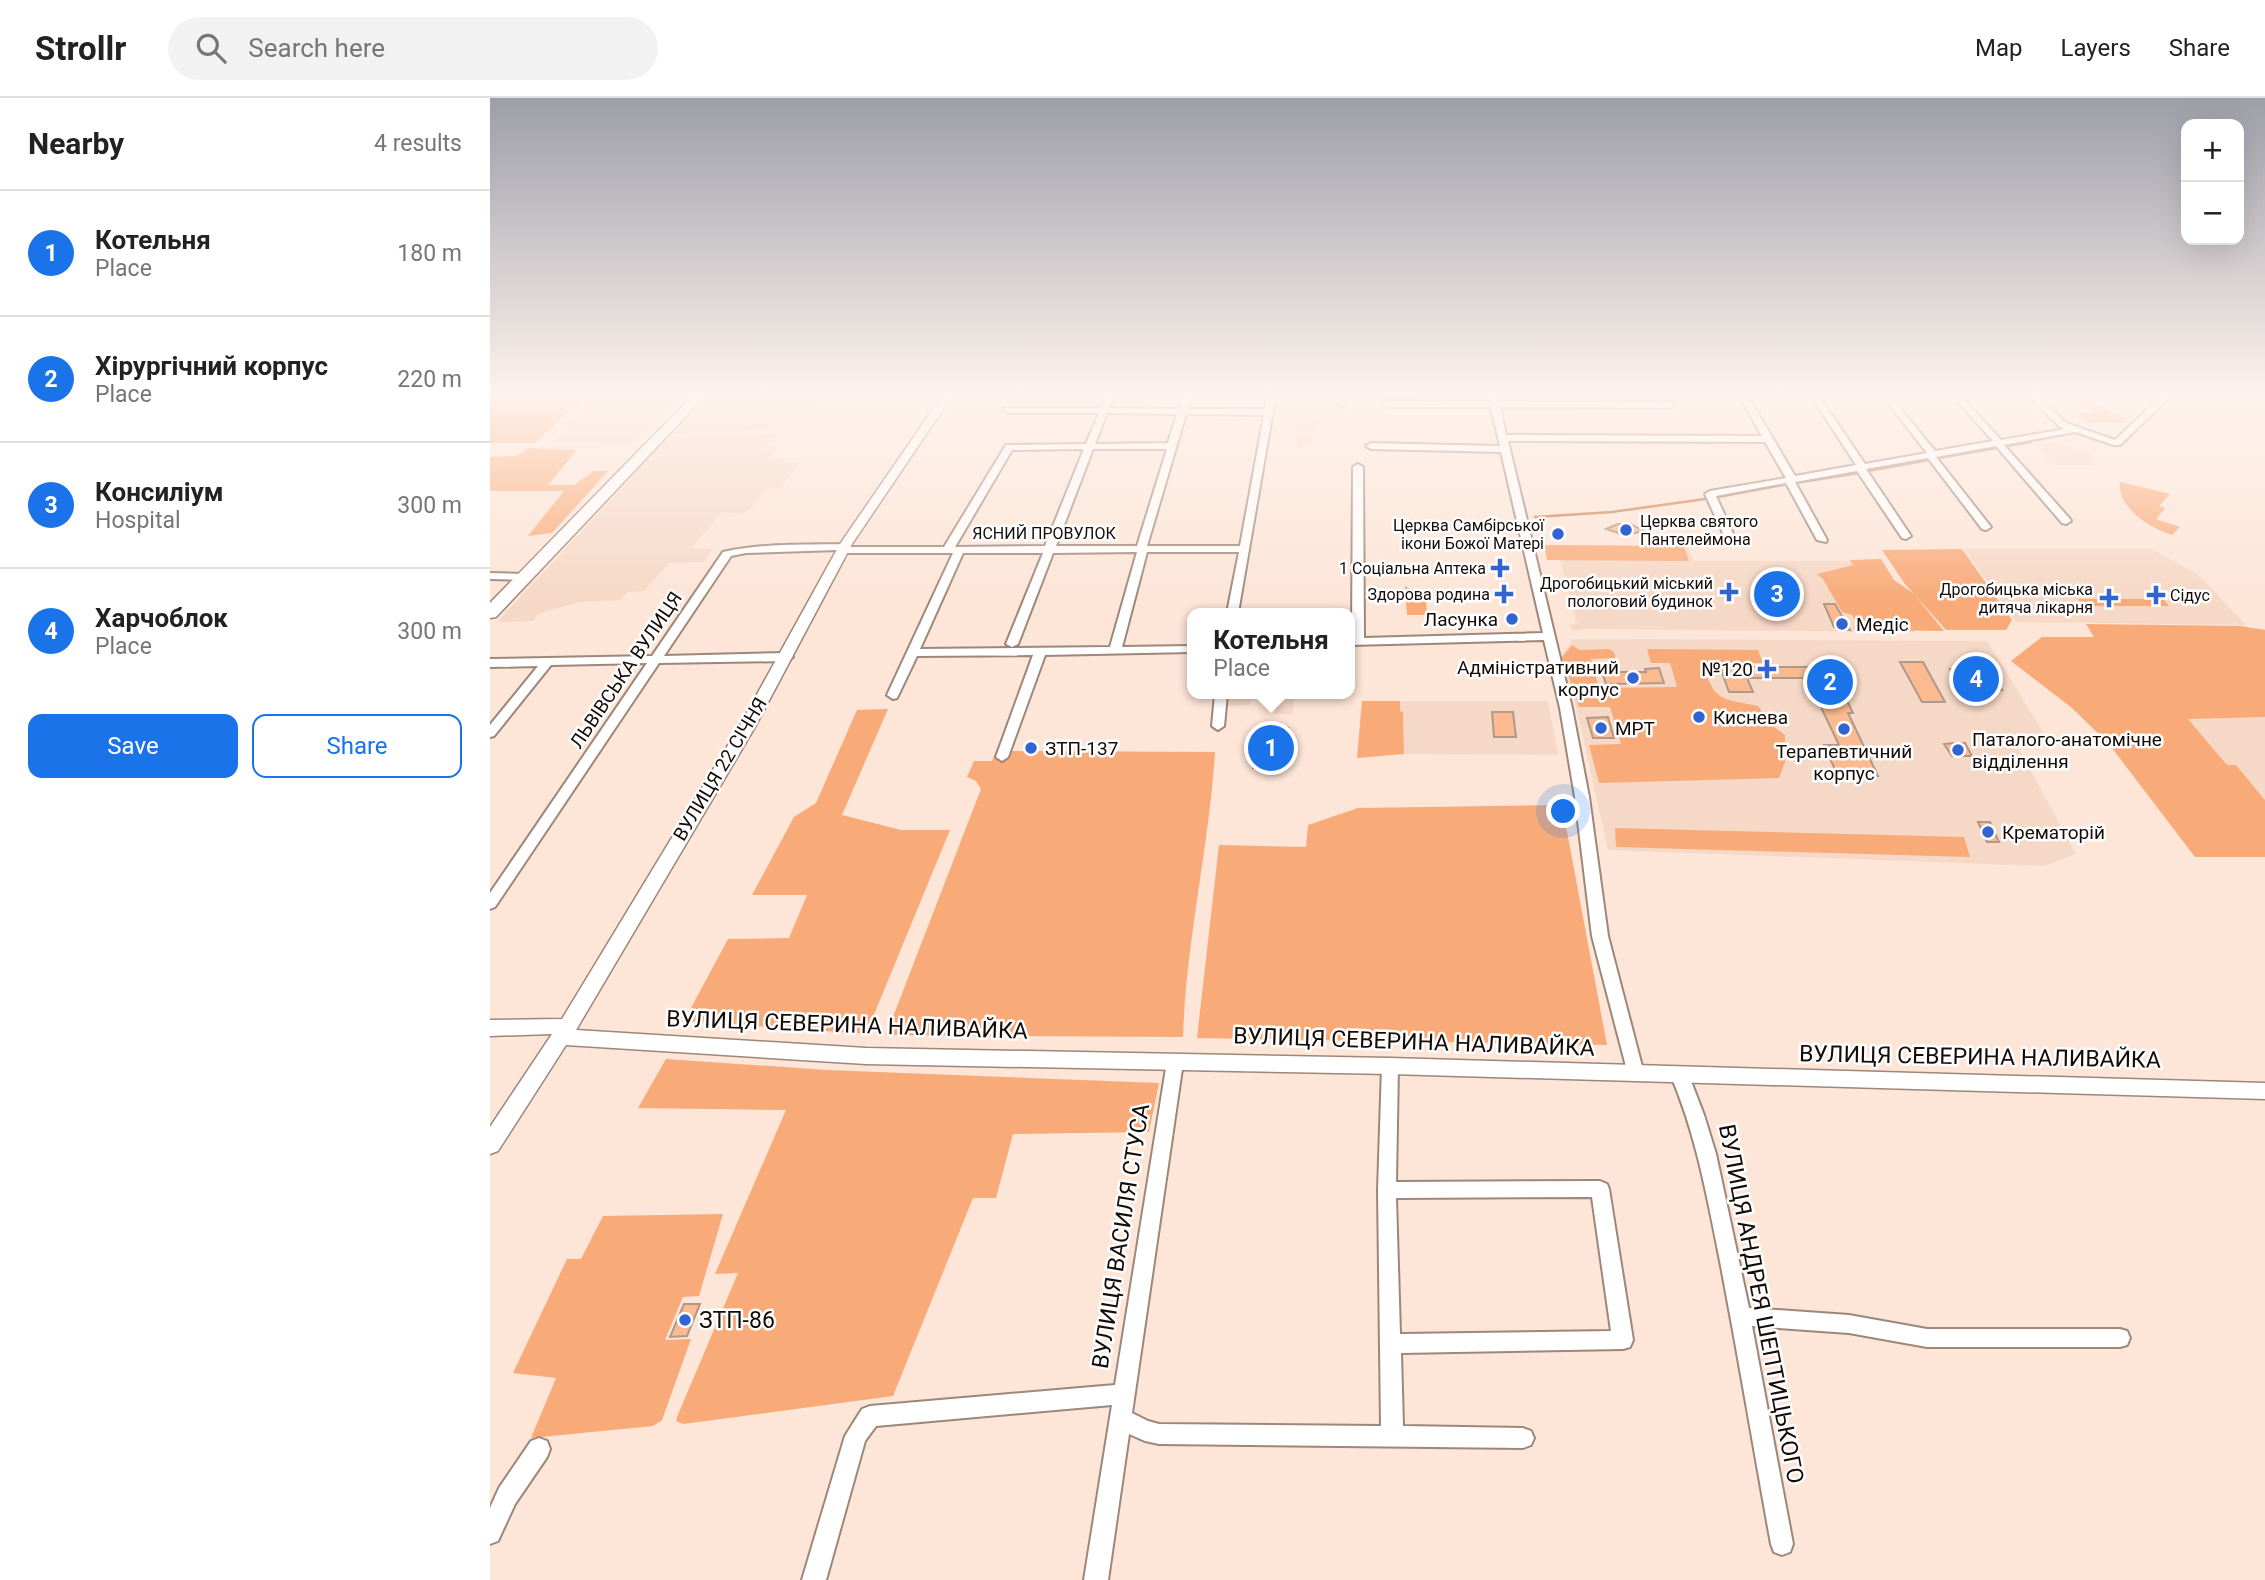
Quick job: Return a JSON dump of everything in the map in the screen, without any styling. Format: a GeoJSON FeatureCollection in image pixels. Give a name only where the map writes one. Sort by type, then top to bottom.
{"type":"FeatureCollection","features":[{"type":"Feature","properties":{"kind":"main road"},"geometry":{"type":"LineString","coordinates":[[490,613],[635,462]]}},
{"type":"Feature","properties":{"kind":"street","name":"ВУЛИЦЯ 22 СІЧНЯ"},"geometry":{"type":"LineString","coordinates":[[490,1145],[565,1031],[787,657],[844,548],[902,462]]}},
{"type":"Feature","properties":{"kind":"street"},"geometry":{"type":"LineString","coordinates":[[892,695],[954,549],[1001,462]]}},
{"type":"Feature","properties":{"kind":"street"},"geometry":{"type":"LineString","coordinates":[[1012,644],[1083,462]]}},
{"type":"Feature","properties":{"kind":"street"},"geometry":{"type":"LineString","coordinates":[[1115,650],[1168,462]]}},
{"type":"Feature","properties":{"kind":"street"},"geometry":{"type":"LineString","coordinates":[[1234,608],[1259,462]]}},
{"type":"Feature","properties":{"kind":"street"},"geometry":{"type":"LineString","coordinates":[[1506,462],[1566,708],[1582,797],[1600,936],[1636,1074]]}},
{"type":"Feature","properties":{"kind":"street"},"geometry":{"type":"LineString","coordinates":[[1780,462],[1822,540]]}},
{"type":"Feature","properties":{"kind":"street"},"geometry":{"type":"LineString","coordinates":[[1858,462],[1906,536]]}},
{"type":"Feature","properties":{"kind":"street"},"geometry":{"type":"LineString","coordinates":[[1730,538],[1710,495],[1889,462]]}},
{"type":"Feature","properties":{"kind":"street"},"geometry":{"type":"LineString","coordinates":[[1936,462],[1986,527]]}},
{"type":"Feature","properties":{"kind":"street"},"geometry":{"type":"LineString","coordinates":[[2015,462],[2066,521]]}},
{"type":"Feature","properties":{"kind":"street"},"geometry":{"type":"LineString","coordinates":[[1355,608],[1357,467]]}},
{"type":"Feature","properties":{"kind":"street","name":"ЯСНИЙ ПРОВУЛОК"},"geometry":{"type":"LineString","coordinates":[[844,548],[1244,549]]}},
{"type":"Feature","properties":{"kind":"street","name":"ЛЬВІВСЬКА ВУЛИЦЯ"},"geometry":{"type":"LineString","coordinates":[[490,904],[727,554],[746,550],[844,548]]}},
{"type":"Feature","properties":{"kind":"street"},"geometry":{"type":"LineString","coordinates":[[490,576],[525,577]]}},
{"type":"Feature","properties":{"kind":"street"},"geometry":{"type":"LineString","coordinates":[[1355,641],[1547,636]]}},
{"type":"Feature","properties":{"kind":"street"},"geometry":{"type":"LineString","coordinates":[[911,653],[1187,649]]}},
{"type":"Feature","properties":{"kind":"street"},"geometry":{"type":"LineString","coordinates":[[1002,757],[1040,651]]}},
{"type":"Feature","properties":{"kind":"street"},"geometry":{"type":"LineString","coordinates":[[490,663],[787,657]]}},
{"type":"Feature","properties":{"kind":"street"},"geometry":{"type":"LineString","coordinates":[[490,733],[547,662]]}},
{"type":"Feature","properties":{"kind":"street"},"geometry":{"type":"LineString","coordinates":[[1218,726],[1221,699]]}},
{"type":"Feature","properties":{"kind":"street","name":"ВУЛИЦЯ СЕВЕРИНА НАЛИВАЙКА"},"geometry":{"type":"LineString","coordinates":[[490,1028],[565,1031],[807,1054],[1390,1066],[2265,1091]]}},
{"type":"Feature","properties":{"kind":"street","name":"ВУЛИЦЯ ВАСИЛЯ СТУСА"},"geometry":{"type":"LineString","coordinates":[[1096,1580],[1175,1062]]}},
{"type":"Feature","properties":{"kind":"street"},"geometry":{"type":"LineString","coordinates":[[1390,1066],[1387,1190],[1392,1436]]}},
{"type":"Feature","properties":{"kind":"street","name":"ВУЛИЦЯ АНДРЕЯ ШЕПТИЦЬКОГО"},"geometry":{"type":"LineString","coordinates":[[1680,1076],[1701,1128],[1741,1316],[1782,1544]]}},
{"type":"Feature","properties":{"kind":"street"},"geometry":{"type":"LineString","coordinates":[[1387,1190],[1600,1189],[1623,1340],[1390,1343]]}},
{"type":"Feature","properties":{"kind":"street"},"geometry":{"type":"LineString","coordinates":[[1741,1316],[1849,1324],[1927,1338],[2120,1338]]}},
{"type":"Feature","properties":{"kind":"street"},"geometry":{"type":"LineString","coordinates":[[814,1580],[856,1436],[870,1416],[1103,1397],[1123,1393]]}},
{"type":"Feature","properties":{"kind":"street"},"geometry":{"type":"LineString","coordinates":[[1120,1418],[1145,1431],[1159,1434],[1523,1438]]}},
{"type":"Feature","properties":{"kind":"street"},"geometry":{"type":"LineString","coordinates":[[490,1532],[507,1496],[539,1448]]}},
{"type":"Feature","properties":{"kind":"shaded area"},"geometry":{"type":"Polygon","coordinates":[[[490,462],[567,462],[548,485],[574,485],[594,471],[608,471],[552,533],[528,536],[564,491],[490,491],[490,462]]]}},
{"type":"Feature","properties":{"kind":"shaded area"},"geometry":{"type":"Polygon","coordinates":[[[646,462],[800,463],[780,488],[767,488],[749,510],[742,514],[722,512],[692,548],[712,549],[705,562],[669,563],[644,591],[628,592],[620,600],[580,602],[540,613],[532,621],[497,622],[646,462]]]}},
{"type":"Feature","properties":{"kind":"shaded area"},"geometry":{"type":"Polygon","coordinates":[[[2050,462],[2093,462],[2094,465],[2053,465],[2050,462]]]}},
{"type":"Feature","properties":{"kind":"shaded area"},"geometry":{"type":"Polygon","coordinates":[[[2120,482],[2170,494],[2159,506],[2165,508],[2156,519],[2180,527],[2172,535],[2137,516],[2124,500],[2120,482]]]}},
{"type":"Feature","properties":{"kind":"shaded area"},"geometry":{"type":"Polygon","coordinates":[[[1544,545],[1684,546],[1689,561],[1547,560],[1544,545]]]}},
{"type":"Feature","properties":{"kind":"shaded area","name":"Дрогобицький міський пологовий будинок"},"geometry":{"type":"Polygon","coordinates":[[[1556,545],[1688,546],[1694,561],[1869,561],[1914,632],[1572,631],[1570,624],[1577,624],[1556,545]]]}},
{"type":"Feature","properties":{"kind":"shaded area"},"geometry":{"type":"Polygon","coordinates":[[[1962,549],[2012,620],[2006,630],[1946,630],[1905,584],[1882,550],[1962,549]]]}},
{"type":"Feature","properties":{"kind":"shaded area","name":"Дрогобицька міська дитяча лікарня"},"geometry":{"type":"Polygon","coordinates":[[[1964,549],[2151,549],[2196,573],[2246,625],[2016,622],[1964,549]]]}},
{"type":"Feature","properties":{"kind":"shaded area"},"geometry":{"type":"Polygon","coordinates":[[[1881,559],[1894,580],[1913,593],[1944,631],[1861,630],[1852,615],[1842,612],[1823,579],[1817,574],[1853,565],[1850,560],[1881,559]]]}},
{"type":"Feature","properties":{"kind":"shaded area"},"geometry":{"type":"Polygon","coordinates":[[[1405,586],[1426,598],[1427,615],[1407,615],[1405,586]]]}},
{"type":"Feature","properties":{"kind":"shaded area"},"geometry":{"type":"Polygon","coordinates":[[[2078,599],[2163,599],[2169,606],[2084,606],[2078,599]]]}},
{"type":"Feature","properties":{"kind":"shaded area"},"geometry":{"type":"Polygon","coordinates":[[[2086,624],[2240,626],[2265,630],[2265,717],[2188,719],[2227,765],[2236,765],[2265,800],[2265,857],[2195,857],[2109,744],[2072,708],[2011,661],[2042,637],[2094,637],[2086,624]]]}},
{"type":"Feature","properties":{"kind":"shaded area"},"geometry":{"type":"Polygon","coordinates":[[[1573,639],[1987,641],[2048,740],[2014,740],[2076,854],[2044,866],[1608,850],[1576,706],[1560,658],[1573,639]]]}},
{"type":"Feature","properties":{"kind":"shaded area"},"geometry":{"type":"Polygon","coordinates":[[[1572,645],[1579,650],[1610,649],[1615,654],[1615,658],[1591,659],[1599,688],[1677,687],[1670,663],[1651,663],[1647,649],[1758,650],[1763,663],[1702,663],[1716,692],[1727,699],[1758,706],[1773,726],[1785,735],[1785,762],[1779,778],[1599,783],[1589,745],[1621,744],[1610,707],[1579,707],[1562,657],[1572,645]]]}},
{"type":"Feature","properties":{"kind":"shaded area"},"geometry":{"type":"Polygon","coordinates":[[[1228,699],[1252,699],[1251,705],[1227,706],[1228,699]]]}},
{"type":"Feature","properties":{"kind":"shaded area"},"geometry":{"type":"Polygon","coordinates":[[[1294,699],[1293,714],[1275,714],[1276,701],[1267,700],[1294,699]]]}},
{"type":"Feature","properties":{"kind":"shaded area"},"geometry":{"type":"Polygon","coordinates":[[[1362,701],[1400,701],[1400,711],[1403,712],[1404,754],[1357,758],[1362,701]]]}},
{"type":"Feature","properties":{"kind":"shaded area"},"geometry":{"type":"Polygon","coordinates":[[[1400,701],[1548,701],[1558,755],[1404,754],[1403,712],[1400,712],[1400,701]]]}},
{"type":"Feature","properties":{"kind":"shaded area"},"geometry":{"type":"Polygon","coordinates":[[[888,709],[842,815],[901,830],[950,830],[866,1034],[684,1021],[728,939],[789,938],[807,895],[752,895],[794,817],[816,803],[857,710],[888,709]]]}},
{"type":"Feature","properties":{"kind":"shaded area"},"geometry":{"type":"Polygon","coordinates":[[[2265,717],[2265,800],[2236,765],[2227,765],[2187,718],[2265,717]]]}},
{"type":"Feature","properties":{"kind":"shaded area"},"geometry":{"type":"Polygon","coordinates":[[[996,751],[1215,752],[1208,824],[1188,965],[1183,1037],[886,1035],[981,789],[976,781],[967,777],[974,761],[992,761],[996,751]]]}},
{"type":"Feature","properties":{"kind":"shaded area"},"geometry":{"type":"Polygon","coordinates":[[[1562,805],[1607,1045],[1197,1038],[1219,845],[1306,847],[1308,825],[1358,808],[1562,805]]]}},
{"type":"Feature","properties":{"kind":"shaded area"},"geometry":{"type":"Polygon","coordinates":[[[1615,828],[1964,837],[1970,857],[1616,847],[1615,828]]]}},
{"type":"Feature","properties":{"kind":"shaded area"},"geometry":{"type":"Polygon","coordinates":[[[666,1059],[827,1070],[1159,1083],[1149,1132],[1013,1134],[996,1198],[973,1198],[893,1396],[683,1424],[676,1421],[677,1417],[738,1273],[715,1274],[786,1110],[638,1108],[666,1059]]]}},
{"type":"Feature","properties":{"kind":"shaded area"},"geometry":{"type":"Polygon","coordinates":[[[723,1214],[699,1296],[683,1297],[665,1340],[691,1339],[662,1420],[653,1426],[531,1438],[556,1378],[513,1373],[567,1259],[581,1259],[603,1216],[723,1214]]]}},
{"type":"Feature","properties":{"kind":"building","name":"Церква святого Пантелеймона"},"geometry":{"type":"Polygon","coordinates":[[[1618,524],[1630,524],[1645,531],[1624,535],[1606,529],[1618,524]]]}},
{"type":"Feature","properties":{"kind":"building"},"geometry":{"type":"Polygon","coordinates":[[[1824,604],[1835,604],[1850,630],[1834,627],[1824,604]]]}},
{"type":"Feature","properties":{"kind":"building"},"geometry":{"type":"Polygon","coordinates":[[[1900,662],[1923,662],[1945,702],[1922,702],[1900,662]]]}},
{"type":"Feature","properties":{"kind":"building"},"geometry":{"type":"Polygon","coordinates":[[[1720,667],[1825,667],[1830,678],[1836,678],[1853,713],[1848,713],[1878,776],[1838,776],[1824,745],[1839,745],[1807,678],[1747,678],[1753,692],[1729,692],[1720,667]]]}},
{"type":"Feature","properties":{"kind":"building","name":"Адміністративний корпус"},"geometry":{"type":"Polygon","coordinates":[[[1659,668],[1664,683],[1606,684],[1601,669],[1646,672],[1645,669],[1659,668]]]}},
{"type":"Feature","properties":{"kind":"building"},"geometry":{"type":"Polygon","coordinates":[[[1950,669],[1989,669],[2002,690],[1962,690],[1950,669]]]}},
{"type":"Feature","properties":{"kind":"building"},"geometry":{"type":"Polygon","coordinates":[[[1492,712],[1513,712],[1516,737],[1494,737],[1492,712]]]}},
{"type":"Feature","properties":{"kind":"building","name":"МРТ"},"geometry":{"type":"Polygon","coordinates":[[[1608,717],[1614,738],[1593,738],[1587,718],[1608,717]]]}},
{"type":"Feature","properties":{"kind":"building"},"geometry":{"type":"Polygon","coordinates":[[[1257,728],[1288,728],[1286,768],[1253,768],[1257,728]]]}},
{"type":"Feature","properties":{"kind":"building","name":"Паталого-анатомічне відділення"},"geometry":{"type":"Polygon","coordinates":[[[1965,743],[1972,756],[1952,756],[1944,744],[1965,743]]]}},
{"type":"Feature","properties":{"kind":"building","name":"Крематорій"},"geometry":{"type":"Polygon","coordinates":[[[1978,822],[1990,822],[1999,842],[1987,842],[1978,822]]]}},
{"type":"Feature","properties":{"kind":"building","name":"ЗТП-86"},"geometry":{"type":"Polygon","coordinates":[[[684,1304],[700,1304],[687,1336],[670,1337],[684,1304]]]}},
{"type":"Feature","properties":{"kind":"waterway"},"geometry":{"type":"LineString","coordinates":[[1868,471],[1917,462]]}},
{"type":"Feature","properties":{"kind":"waterway"},"geometry":{"type":"LineString","coordinates":[[1795,483],[1859,473]]}},
{"type":"Feature","properties":{"kind":"waterway"},"geometry":{"type":"LineString","coordinates":[[1718,497],[1783,485]]}},
{"type":"Feature","properties":{"kind":"waterway"},"geometry":{"type":"LineString","coordinates":[[1535,517],[1612,512],[1705,499]]}},
{"type":"Feature","properties":{"kind":"place","name":"Церква святого Пантелеймона"},"geometry":{"type":"Point","coordinates":[1626,530]}},
{"type":"Feature","properties":{"kind":"place","name":"Церква Самбірської ікони Божої Матері"},"geometry":{"type":"Point","coordinates":[1558,534]}},
{"type":"Feature","properties":{"kind":"place","name":"1 Соціальна Аптека"},"geometry":{"type":"Point","coordinates":[1500,568]}},
{"type":"Feature","properties":{"kind":"place","name":"Дрогобицький міський пологовий будинок"},"geometry":{"type":"Point","coordinates":[1729,592]}},
{"type":"Feature","properties":{"kind":"place","name":"Здорова родина"},"geometry":{"type":"Point","coordinates":[1504,594]}},
{"type":"Feature","properties":{"kind":"place","name":"Консиліум"},"geometry":{"type":"Point","coordinates":[1777,594]}},
{"type":"Feature","properties":{"kind":"place","name":"Сідус"},"geometry":{"type":"Point","coordinates":[2156,595]}},
{"type":"Feature","properties":{"kind":"place","name":"Дрогобицька міська дитяча лікарня"},"geometry":{"type":"Point","coordinates":[2109,598]}},
{"type":"Feature","properties":{"kind":"place","name":"Ласунка"},"geometry":{"type":"Point","coordinates":[1512,619]}},
{"type":"Feature","properties":{"kind":"place","name":"Медіс"},"geometry":{"type":"Point","coordinates":[1842,624]}},
{"type":"Feature","properties":{"kind":"place","name":"№120"},"geometry":{"type":"Point","coordinates":[1767,669]}},
{"type":"Feature","properties":{"kind":"place","name":"Адміністративний корпус"},"geometry":{"type":"Point","coordinates":[1633,678]}},
{"type":"Feature","properties":{"kind":"place","name":"Харчоблок"},"geometry":{"type":"Point","coordinates":[1976,679]}},
{"type":"Feature","properties":{"kind":"place","name":"Хірургічний корпус"},"geometry":{"type":"Point","coordinates":[1830,682]}},
{"type":"Feature","properties":{"kind":"place","name":"Киснева"},"geometry":{"type":"Point","coordinates":[1699,717]}},
{"type":"Feature","properties":{"kind":"place","name":"МРТ"},"geometry":{"type":"Point","coordinates":[1601,728]}},
{"type":"Feature","properties":{"kind":"place","name":"Терапевтичний корпус"},"geometry":{"type":"Point","coordinates":[1844,729]}},
{"type":"Feature","properties":{"kind":"place","name":"ЗТП-137"},"geometry":{"type":"Point","coordinates":[1031,748]}},
{"type":"Feature","properties":{"kind":"place","name":"Котельня"},"geometry":{"type":"Point","coordinates":[1271,748]}},
{"type":"Feature","properties":{"kind":"place","name":"Паталого-анатомічне відділення"},"geometry":{"type":"Point","coordinates":[1958,750]}},
{"type":"Feature","properties":{"kind":"place","name":"Крематорій"},"geometry":{"type":"Point","coordinates":[1988,832]}},
{"type":"Feature","properties":{"kind":"place","name":"ЗТП-86"},"geometry":{"type":"Point","coordinates":[685,1320]}}]}
